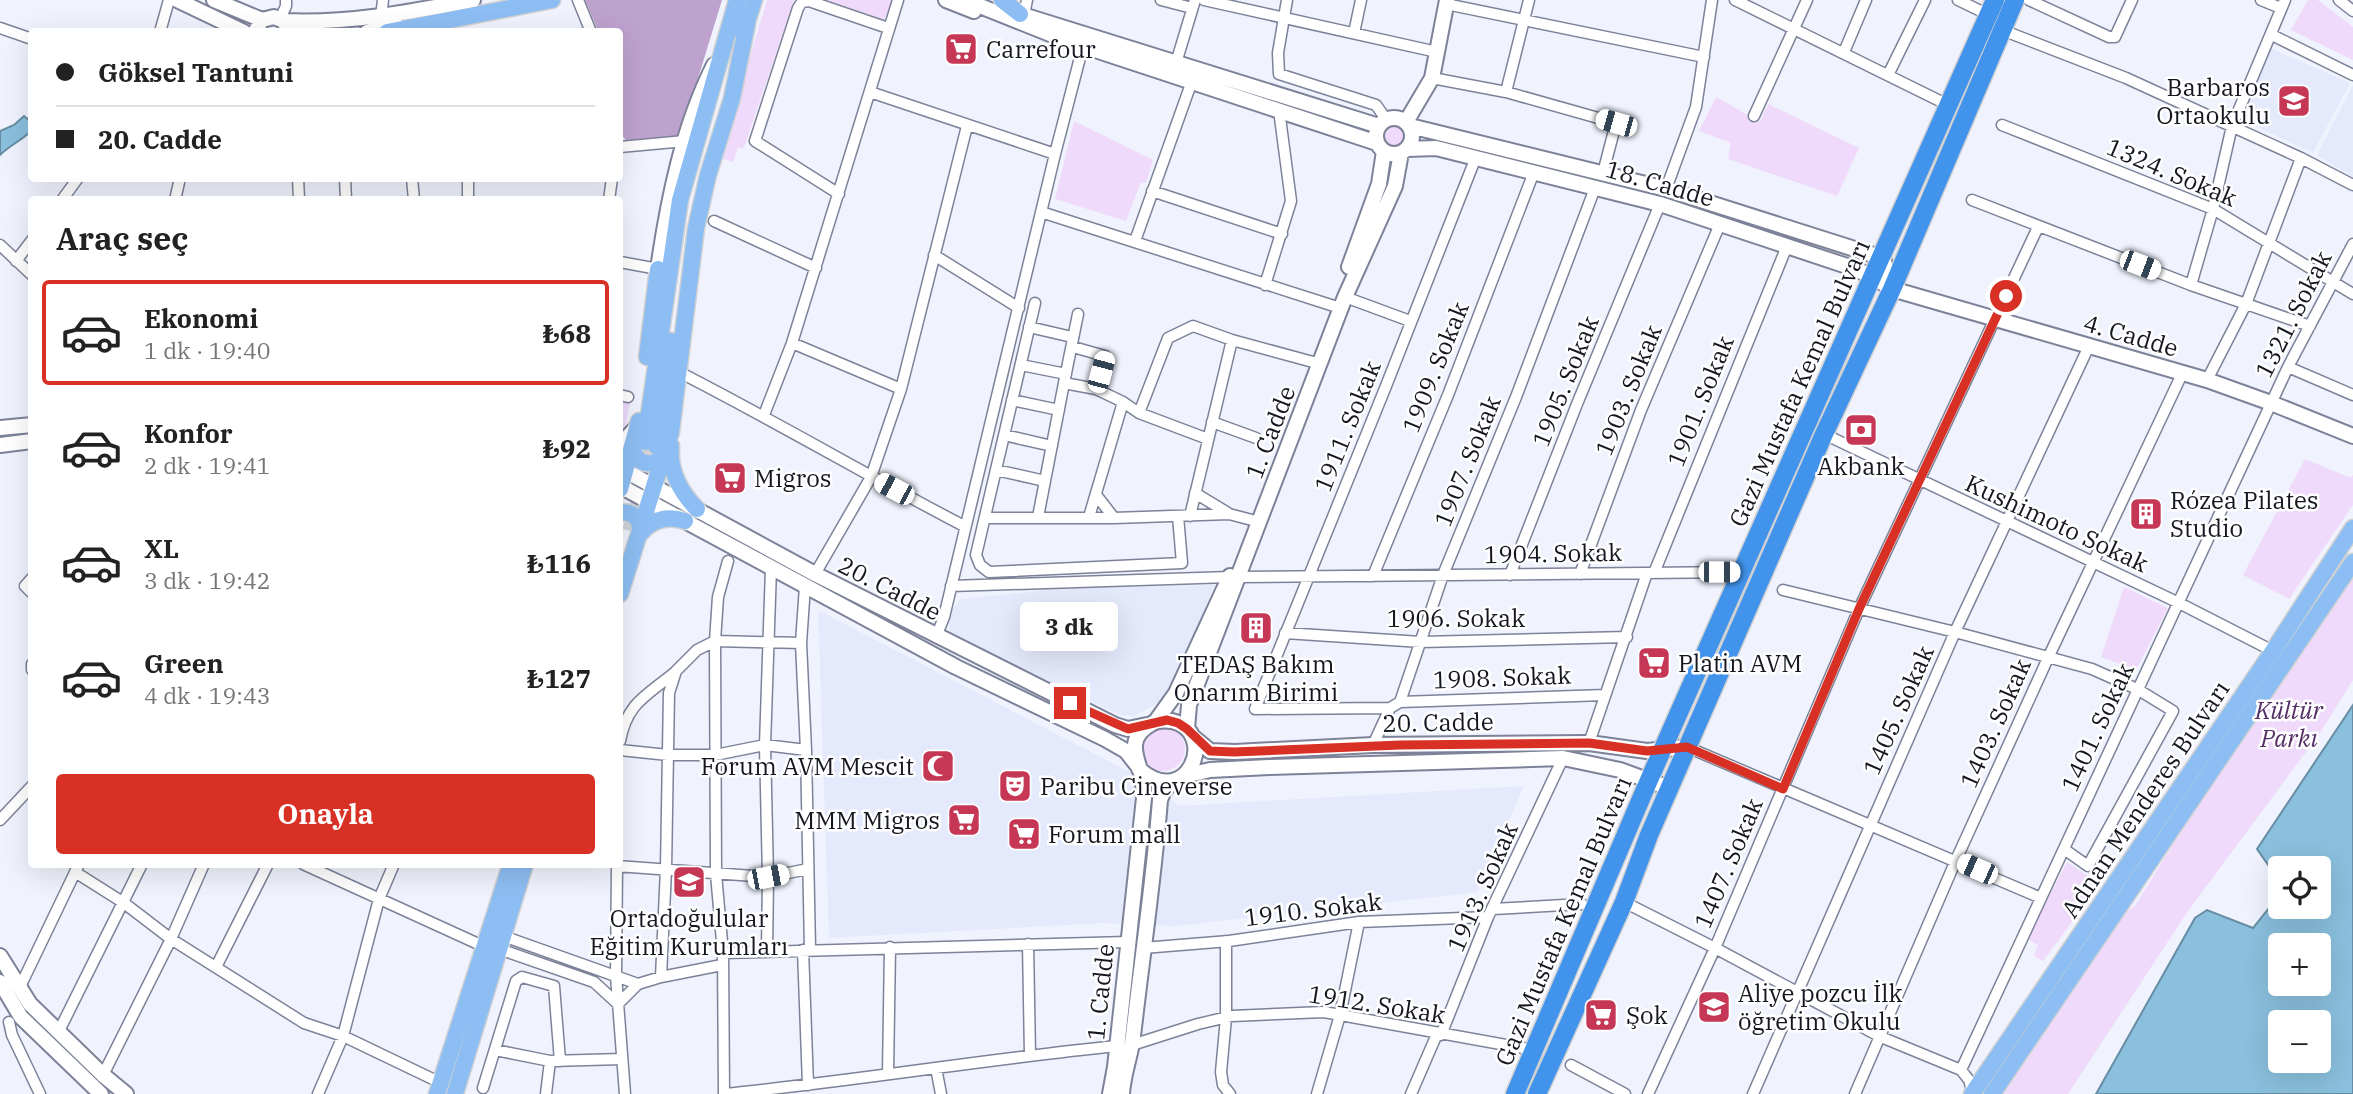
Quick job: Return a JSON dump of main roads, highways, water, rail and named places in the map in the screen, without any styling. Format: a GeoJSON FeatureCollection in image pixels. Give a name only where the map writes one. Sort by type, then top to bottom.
{"type":"FeatureCollection","features":[{"type":"Feature","properties":{"kind":"highway","name":"Gazi Mustafa Kemal Bulvarı"},"geometry":{"type":"LineString","coordinates":[[1537,1094],[1623,902],[1669,788],[1824,434],[1892,289],[2015,0]]}},
{"type":"Feature","properties":{"kind":"highway","name":"Gazi Mustafa Kemal Bulvarı"},"geometry":{"type":"LineString","coordinates":[[1515,1094],[1741,572],[1883,258],[1992,7]]}},
{"type":"Feature","properties":{"kind":"main road"},"geometry":{"type":"LineString","coordinates":[[391,25],[451,25],[552,0]]}},
{"type":"Feature","properties":{"kind":"main road"},"geometry":{"type":"LineString","coordinates":[[643,447],[680,200],[727,35],[730,0]]}},
{"type":"Feature","properties":{"kind":"main road"},"geometry":{"type":"LineString","coordinates":[[1002,0],[1024,10]]}},
{"type":"Feature","properties":{"kind":"main road"},"geometry":{"type":"LineString","coordinates":[[727,35],[749,7]]}},
{"type":"Feature","properties":{"kind":"main road"},"geometry":{"type":"LineString","coordinates":[[697,509],[681,489],[674,472],[670,453],[671,432],[696,228],[708,175],[732,98],[749,7]]}},
{"type":"Feature","properties":{"kind":"main road"},"geometry":{"type":"LineString","coordinates":[[623,477],[643,447],[701,165],[749,7]]}},
{"type":"Feature","properties":{"kind":"main road"},"geometry":{"type":"LineString","coordinates":[[623,582],[635,534],[652,494],[638,426],[658,269]]}},
{"type":"Feature","properties":{"kind":"main road"},"geometry":{"type":"LineString","coordinates":[[643,447],[671,432]]}},
{"type":"Feature","properties":{"kind":"main road"},"geometry":{"type":"LineString","coordinates":[[623,513],[636,517],[640,524],[623,558]]}},
{"type":"Feature","properties":{"kind":"main road"},"geometry":{"type":"LineString","coordinates":[[635,534],[654,521],[667,518],[685,521]]}},
{"type":"Feature","properties":{"kind":"main road","name":"Adnan Menderes Bulvarı"},"geometry":{"type":"LineString","coordinates":[[1972,1093],[2273,651],[2353,528]]}},
{"type":"Feature","properties":{"kind":"main road","name":"Adnan Menderes Bulvarı"},"geometry":{"type":"LineString","coordinates":[[1992,1094],[2353,562]]}},
{"type":"Feature","properties":{"kind":"main road"},"geometry":{"type":"LineString","coordinates":[[496,941],[492,897],[501,868]]}},
{"type":"Feature","properties":{"kind":"main road"},"geometry":{"type":"LineString","coordinates":[[455,1094],[496,941],[511,868]]}},
{"type":"Feature","properties":{"kind":"main road"},"geometry":{"type":"LineString","coordinates":[[439,1088],[523,868]]}},
{"type":"Feature","properties":{"kind":"main road"},"geometry":{"type":"LineString","coordinates":[[496,941],[525,891],[533,868]]}},
{"type":"Feature","properties":{"kind":"water"},"geometry":{"type":"Polygon","coordinates":[[[24,116],[28,119],[28,133],[0,155],[0,131],[14,125],[24,116]]]}},
{"type":"Feature","properties":{"kind":"water"},"geometry":{"type":"Polygon","coordinates":[[[2353,705],[2353,1094],[2096,1094],[2195,918],[2207,910],[2253,928],[2268,909],[2268,919],[2331,919],[2331,856],[2268,856],[2268,865],[2257,849],[2353,705]]]}},
{"type":"Feature","properties":{"kind":"tunnel"},"geometry":{"type":"LineString","coordinates":[[623,511],[643,448]]}},
{"type":"Feature","properties":{"kind":"tunnel"},"geometry":{"type":"LineString","coordinates":[[630,531],[655,450]]}},
{"type":"Feature","properties":{"kind":"place","name":"Carrefour"},"geometry":{"type":"Point","coordinates":[961,49]}},
{"type":"Feature","properties":{"kind":"place","name":"Barbaros Ortaokulu"},"geometry":{"type":"Point","coordinates":[2294,101]}},
{"type":"Feature","properties":{"kind":"place","name":"Akbank"},"geometry":{"type":"Point","coordinates":[1861,430]}},
{"type":"Feature","properties":{"kind":"place","name":"Migros"},"geometry":{"type":"Point","coordinates":[730,478]}},
{"type":"Feature","properties":{"kind":"place","name":"Rózea Pilates Studio"},"geometry":{"type":"Point","coordinates":[2146,514]}},
{"type":"Feature","properties":{"kind":"place","name":"TEDAŞ Bakım Onarım Birimi"},"geometry":{"type":"Point","coordinates":[1256,628]}},
{"type":"Feature","properties":{"kind":"place","name":"Platin AVM"},"geometry":{"type":"Point","coordinates":[1654,663]}},
{"type":"Feature","properties":{"kind":"place","name":"Forum AVM Mescit"},"geometry":{"type":"Point","coordinates":[938,766]}},
{"type":"Feature","properties":{"kind":"place","name":"Paribu Cineverse"},"geometry":{"type":"Point","coordinates":[1015,786]}},
{"type":"Feature","properties":{"kind":"place","name":"MMM Migros"},"geometry":{"type":"Point","coordinates":[964,820]}},
{"type":"Feature","properties":{"kind":"place","name":"Forum mall"},"geometry":{"type":"Point","coordinates":[1024,834]}},
{"type":"Feature","properties":{"kind":"place","name":"Ortadoğulular Eğitim Kurumları"},"geometry":{"type":"Point","coordinates":[689,882]}},
{"type":"Feature","properties":{"kind":"place","name":"Aliye pozcu İlk öğretim Okulu"},"geometry":{"type":"Point","coordinates":[1714,1007]}},
{"type":"Feature","properties":{"kind":"place","name":"Şok"},"geometry":{"type":"Point","coordinates":[1601,1015]}},
{"type":"Feature","properties":{"kind":"park label","name":"Kültür Parkı"},"geometry":{"type":"Point","coordinates":[2289,724]}}]}
